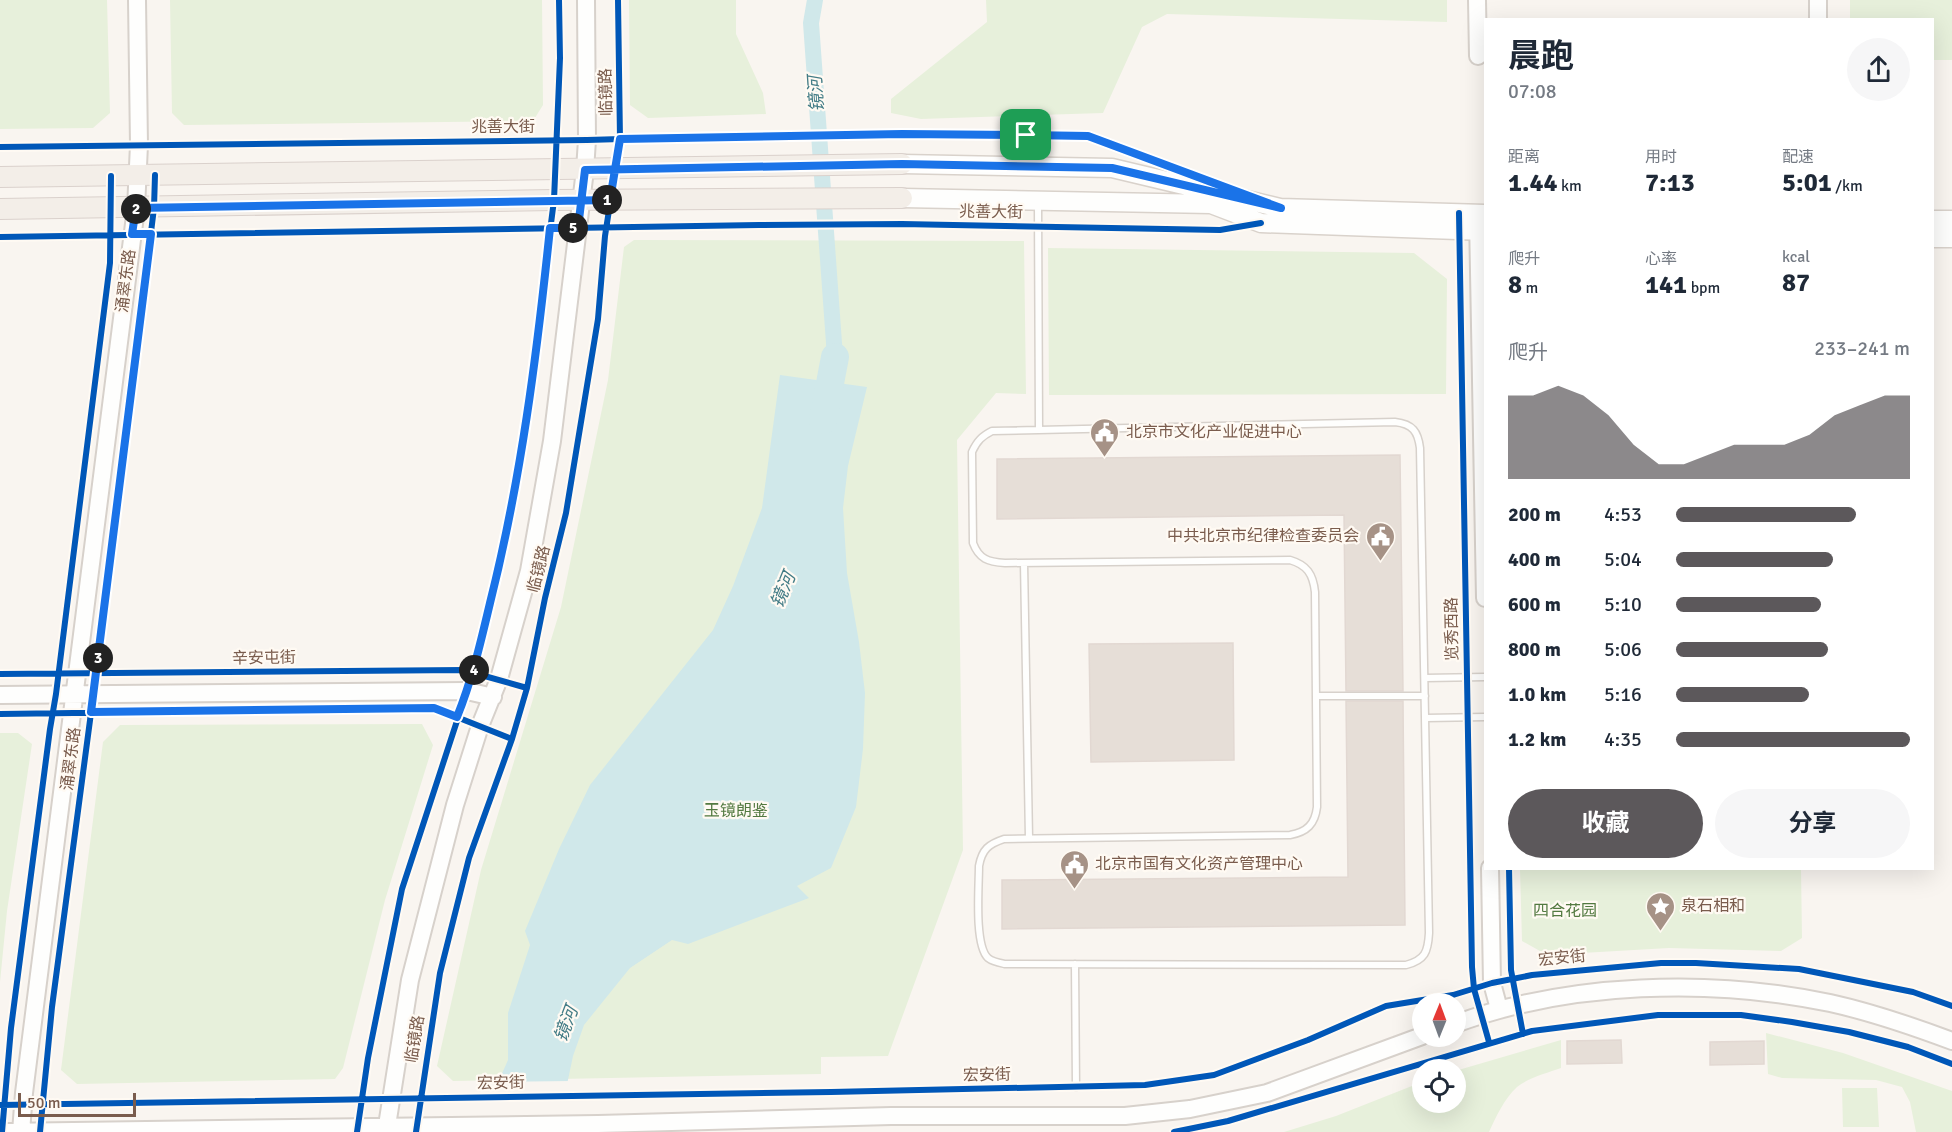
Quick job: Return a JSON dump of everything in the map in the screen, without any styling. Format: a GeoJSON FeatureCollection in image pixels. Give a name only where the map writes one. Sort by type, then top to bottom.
{"type":"FeatureCollection","features":[{"type":"Feature","properties":{"kind":"main road"},"geometry":{"type":"LineString","coordinates":[[0,177],[331,171],[585,170],[759,165],[902,164],[1112,168],[1281,208],[1481,222]]}},
{"type":"Feature","properties":{"kind":"main road","name":"兆善大街"},"geometry":{"type":"LineString","coordinates":[[0,209],[582,200],[902,198],[1211,204],[1261,223],[1481,222]]}},
{"type":"Feature","properties":{"kind":"main road"},"geometry":{"type":"LineString","coordinates":[[1934,220],[1952,220]]}},
{"type":"Feature","properties":{"kind":"main road"},"geometry":{"type":"LineString","coordinates":[[1934,238],[1952,238]]}},
{"type":"Feature","properties":{"kind":"street","name":"涌翠东路"},"geometry":{"type":"LineString","coordinates":[[21,1132],[24,1093],[136,208],[138,176],[137,0]]}},
{"type":"Feature","properties":{"kind":"street","name":"临镜路"},"geometry":{"type":"LineString","coordinates":[[386,1129],[410,980],[455,805],[480,726],[493,697],[531,561],[552,441],[585,170],[587,140],[586,0]]}},
{"type":"Feature","properties":{"kind":"street"},"geometry":{"type":"LineString","coordinates":[[1477,0],[1478,56]]}},
{"type":"Feature","properties":{"kind":"street"},"geometry":{"type":"LineString","coordinates":[[1818,0],[1818,18]]}},
{"type":"Feature","properties":{"kind":"street","name":"览秀西路"},"geometry":{"type":"LineString","coordinates":[[1481,222],[1484,504]]}},
{"type":"Feature","properties":{"kind":"street","name":"辛安屯街"},"geometry":{"type":"LineString","coordinates":[[0,695],[467,691],[493,697]]}},
{"type":"Feature","properties":{"kind":"street"},"geometry":{"type":"LineString","coordinates":[[1490,870],[1492,983],[1499,1009]]}},
{"type":"Feature","properties":{"kind":"street"},"geometry":{"type":"LineString","coordinates":[[1466,1020],[1539,999],[1611,990],[1679,987],[1754,992],[1829,1003],[1863,1011],[1952,1041]]}},
{"type":"Feature","properties":{"kind":"street"},"geometry":{"type":"LineString","coordinates":[[0,1132],[386,1129],[468,1125],[891,1116],[1104,1125],[1190,1110],[1268,1092],[1412,1040]]}},
{"type":"Feature","properties":{"kind":"lane"},"geometry":{"type":"LineString","coordinates":[[1038,201],[1039,430]]}},
{"type":"Feature","properties":{"kind":"lane"},"geometry":{"type":"LineString","coordinates":[[1395,422],[1412,427],[1418,434],[1429,933],[1425,954],[1417,962],[1406,965],[1005,964],[987,957],[980,940],[979,866],[986,847],[994,842],[1004,838],[1290,836],[1302,833],[1316,818],[1314,586],[1308,570],[1300,563],[1290,560],[1024,563],[992,562],[982,558],[976,552],[974,543],[972,452],[983,435],[992,431],[1039,430],[1395,422]]}},
{"type":"Feature","properties":{"kind":"lane"},"geometry":{"type":"LineString","coordinates":[[1024,563],[1029,838]]}},
{"type":"Feature","properties":{"kind":"lane"},"geometry":{"type":"LineString","coordinates":[[1425,678],[1484,677]]}},
{"type":"Feature","properties":{"kind":"lane"},"geometry":{"type":"LineString","coordinates":[[1316,696],[1425,696]]}},
{"type":"Feature","properties":{"kind":"lane"},"geometry":{"type":"LineString","coordinates":[[1426,718],[1484,717]]}},
{"type":"Feature","properties":{"kind":"lane"},"geometry":{"type":"LineString","coordinates":[[1075,964],[1076,1087]]}},
{"type":"Feature","properties":{"kind":"green space"},"geometry":{"type":"Polygon","coordinates":[[[0,0],[107,0],[110,113],[93,128],[0,129],[0,0]]]}},
{"type":"Feature","properties":{"kind":"green space"},"geometry":{"type":"Polygon","coordinates":[[[170,0],[542,0],[543,105],[533,121],[184,125],[172,113],[170,0]]]}},
{"type":"Feature","properties":{"kind":"green space"},"geometry":{"type":"Polygon","coordinates":[[[629,0],[736,0],[736,34],[763,93],[766,114],[648,118],[630,105],[629,0]]]}},
{"type":"Feature","properties":{"kind":"green space"},"geometry":{"type":"Polygon","coordinates":[[[986,0],[1447,0],[1447,22],[1167,14],[1142,27],[1103,113],[921,119],[891,113],[891,99],[987,22],[986,0]]]}},
{"type":"Feature","properties":{"kind":"green space"},"geometry":{"type":"Polygon","coordinates":[[[1850,0],[1952,0],[1952,60],[1934,60],[1934,18],[1850,18],[1850,0]]]}},
{"type":"Feature","properties":{"kind":"green space","name":"玉镜朗鉴"},"geometry":{"type":"Polygon","coordinates":[[[634,240],[1024,241],[1026,394],[996,393],[957,440],[963,850],[888,1056],[821,1057],[821,1074],[453,1081],[437,1066],[481,870],[561,607],[608,380],[624,247],[634,240]]]}},
{"type":"Feature","properties":{"kind":"green space"},"geometry":{"type":"Polygon","coordinates":[[[1048,248],[1414,253],[1447,279],[1446,394],[1049,395],[1048,248]]]}},
{"type":"Feature","properties":{"kind":"green space"},"geometry":{"type":"Polygon","coordinates":[[[422,724],[433,745],[385,900],[343,1068],[335,1079],[77,1084],[61,1070],[103,742],[120,725],[422,724]]]}},
{"type":"Feature","properties":{"kind":"green space"},"geometry":{"type":"Polygon","coordinates":[[[0,733],[18,733],[32,744],[7,911],[0,982],[0,733]]]}},
{"type":"Feature","properties":{"kind":"green space","name":"四合花园"},"geometry":{"type":"Polygon","coordinates":[[[1520,870],[1801,870],[1802,938],[1781,951],[1669,948],[1547,955],[1522,941],[1520,870]]]}},
{"type":"Feature","properties":{"kind":"green space"},"geometry":{"type":"Polygon","coordinates":[[[1766,1033],[1843,1053],[1952,1091],[1952,1132],[1916,1132],[1910,1102],[1902,1087],[1876,1080],[1782,1078],[1768,1074],[1766,1033]]]}},
{"type":"Feature","properties":{"kind":"green space"},"geometry":{"type":"Polygon","coordinates":[[[1561,1040],[1561,1068],[1532,1078],[1517,1087],[1504,1103],[1489,1132],[1284,1132],[1336,1116],[1412,1086],[1412,1113],[1466,1113],[1466,1068],[1561,1040]]]}},
{"type":"Feature","properties":{"kind":"green space"},"geometry":{"type":"Polygon","coordinates":[[[1842,1088],[1877,1088],[1879,1127],[1843,1127],[1842,1088]]]}},
{"type":"Feature","properties":{"kind":"water"},"geometry":{"type":"Polygon","coordinates":[[[780,375],[867,387],[848,466],[843,508],[847,573],[865,693],[863,749],[856,807],[831,868],[797,886],[809,898],[688,944],[672,940],[630,968],[584,1025],[573,1056],[557,1132],[496,1132],[500,1078],[508,1060],[508,1013],[530,945],[525,931],[559,849],[590,785],[713,630],[733,586],[762,508],[780,375]]]}},
{"type":"Feature","properties":{"kind":"pier"},"geometry":{"type":"Polygon","coordinates":[[[571,1081],[560,1132],[493,1132],[497,1082],[571,1081]]]}},
{"type":"Feature","properties":{"kind":"building"},"geometry":{"type":"Polygon","coordinates":[[[1400,455],[1403,691],[1346,691],[1344,515],[997,519],[997,459],[1400,455]]]}},
{"type":"Feature","properties":{"kind":"building"},"geometry":{"type":"Polygon","coordinates":[[[1233,643],[1234,760],[1091,762],[1089,644],[1233,643]]]}},
{"type":"Feature","properties":{"kind":"building"},"geometry":{"type":"Polygon","coordinates":[[[1346,701],[1403,701],[1405,925],[1002,929],[1002,880],[1348,877],[1346,701]]]}},
{"type":"Feature","properties":{"kind":"building"},"geometry":{"type":"Polygon","coordinates":[[[1621,1040],[1622,1063],[1567,1064],[1567,1041],[1621,1040]]]}},
{"type":"Feature","properties":{"kind":"building"},"geometry":{"type":"Polygon","coordinates":[[[1764,1041],[1764,1064],[1710,1065],[1710,1042],[1764,1041]]]}},
{"type":"Feature","properties":{"kind":"waterway","name":"镜河"},"geometry":{"type":"LineString","coordinates":[[815,0],[811,23],[835,357]]}},
{"type":"Feature","properties":{"kind":"waterway","name":"镜河"},"geometry":{"type":"LineString","coordinates":[[823,420],[835,357]]}},
{"type":"Feature","properties":{"kind":"cycle path"},"geometry":{"type":"LineString","coordinates":[[357,1132],[368,1058],[402,889],[473,672],[498,574],[521,457],[554,200],[560,58],[559,0]]}},
{"type":"Feature","properties":{"kind":"cycle path"},"geometry":{"type":"LineString","coordinates":[[416,1132],[440,973],[469,858],[512,739],[527,688],[545,598],[566,513],[598,319],[605,236],[620,139],[618,0]]}},
{"type":"Feature","properties":{"kind":"cycle path"},"geometry":{"type":"LineString","coordinates":[[0,147],[587,140],[758,135],[1088,136],[1280,208]]}},
{"type":"Feature","properties":{"kind":"cycle path"},"geometry":{"type":"LineString","coordinates":[[40,1132],[52,1007],[154,208],[155,175]]}},
{"type":"Feature","properties":{"kind":"cycle path"},"geometry":{"type":"LineString","coordinates":[[2,1132],[11,1028],[110,263],[111,176]]}},
{"type":"Feature","properties":{"kind":"cycle path"},"geometry":{"type":"LineString","coordinates":[[1459,213],[1472,967],[1474,989],[1489,1042]]}},
{"type":"Feature","properties":{"kind":"cycle path"},"geometry":{"type":"LineString","coordinates":[[0,237],[902,224],[1220,230],[1261,223]]}},
{"type":"Feature","properties":{"kind":"cycle path"},"geometry":{"type":"LineString","coordinates":[[0,674],[463,670],[527,688]]}},
{"type":"Feature","properties":{"kind":"cycle path"},"geometry":{"type":"LineString","coordinates":[[0,714],[434,708],[512,739]]}},
{"type":"Feature","properties":{"kind":"cycle path"},"geometry":{"type":"LineString","coordinates":[[1509,870],[1511,970],[1523,1034]]}},
{"type":"Feature","properties":{"kind":"cycle path","name":"宏安街"},"geometry":{"type":"LineString","coordinates":[[0,1105],[1145,1085],[1214,1075],[1308,1040],[1386,1006],[1453,995],[1492,983],[1532,975],[1661,963],[1799,969],[1913,992],[1952,1006]]}},
{"type":"Feature","properties":{"kind":"cycle path"},"geometry":{"type":"LineString","coordinates":[[1174,1132],[1228,1121],[1532,1031],[1658,1015],[1741,1015],[1792,1022],[1849,1032],[1908,1047],[1952,1064]]}},
{"type":"Feature","properties":{"kind":"place","name":"北京市文化产业促进中心"},"geometry":{"type":"Point","coordinates":[1105,458]}},
{"type":"Feature","properties":{"kind":"place","name":"中共北京市纪律检查委员会"},"geometry":{"type":"Point","coordinates":[1380,562]}},
{"type":"Feature","properties":{"kind":"place","name":"北京市国有文化资产管理中心"},"geometry":{"type":"Point","coordinates":[1074,890]}},
{"type":"Feature","properties":{"kind":"place","name":"泉石相和"},"geometry":{"type":"Point","coordinates":[1660,932]}},
{"type":"Feature","properties":{"kind":"route"},"geometry":{"type":"LineString","coordinates":[[1026,135],[759,135],[620,139],[615,169],[610,200],[582,200],[136,208],[132,234],[151,234],[91,712],[434,708],[457,717],[473,672],[498,574],[521,457],[550,228],[578,228],[582,200],[585,170],[615,169],[759,165],[902,164],[1112,168],[1281,208],[1088,136],[1026,135]]}}]}
